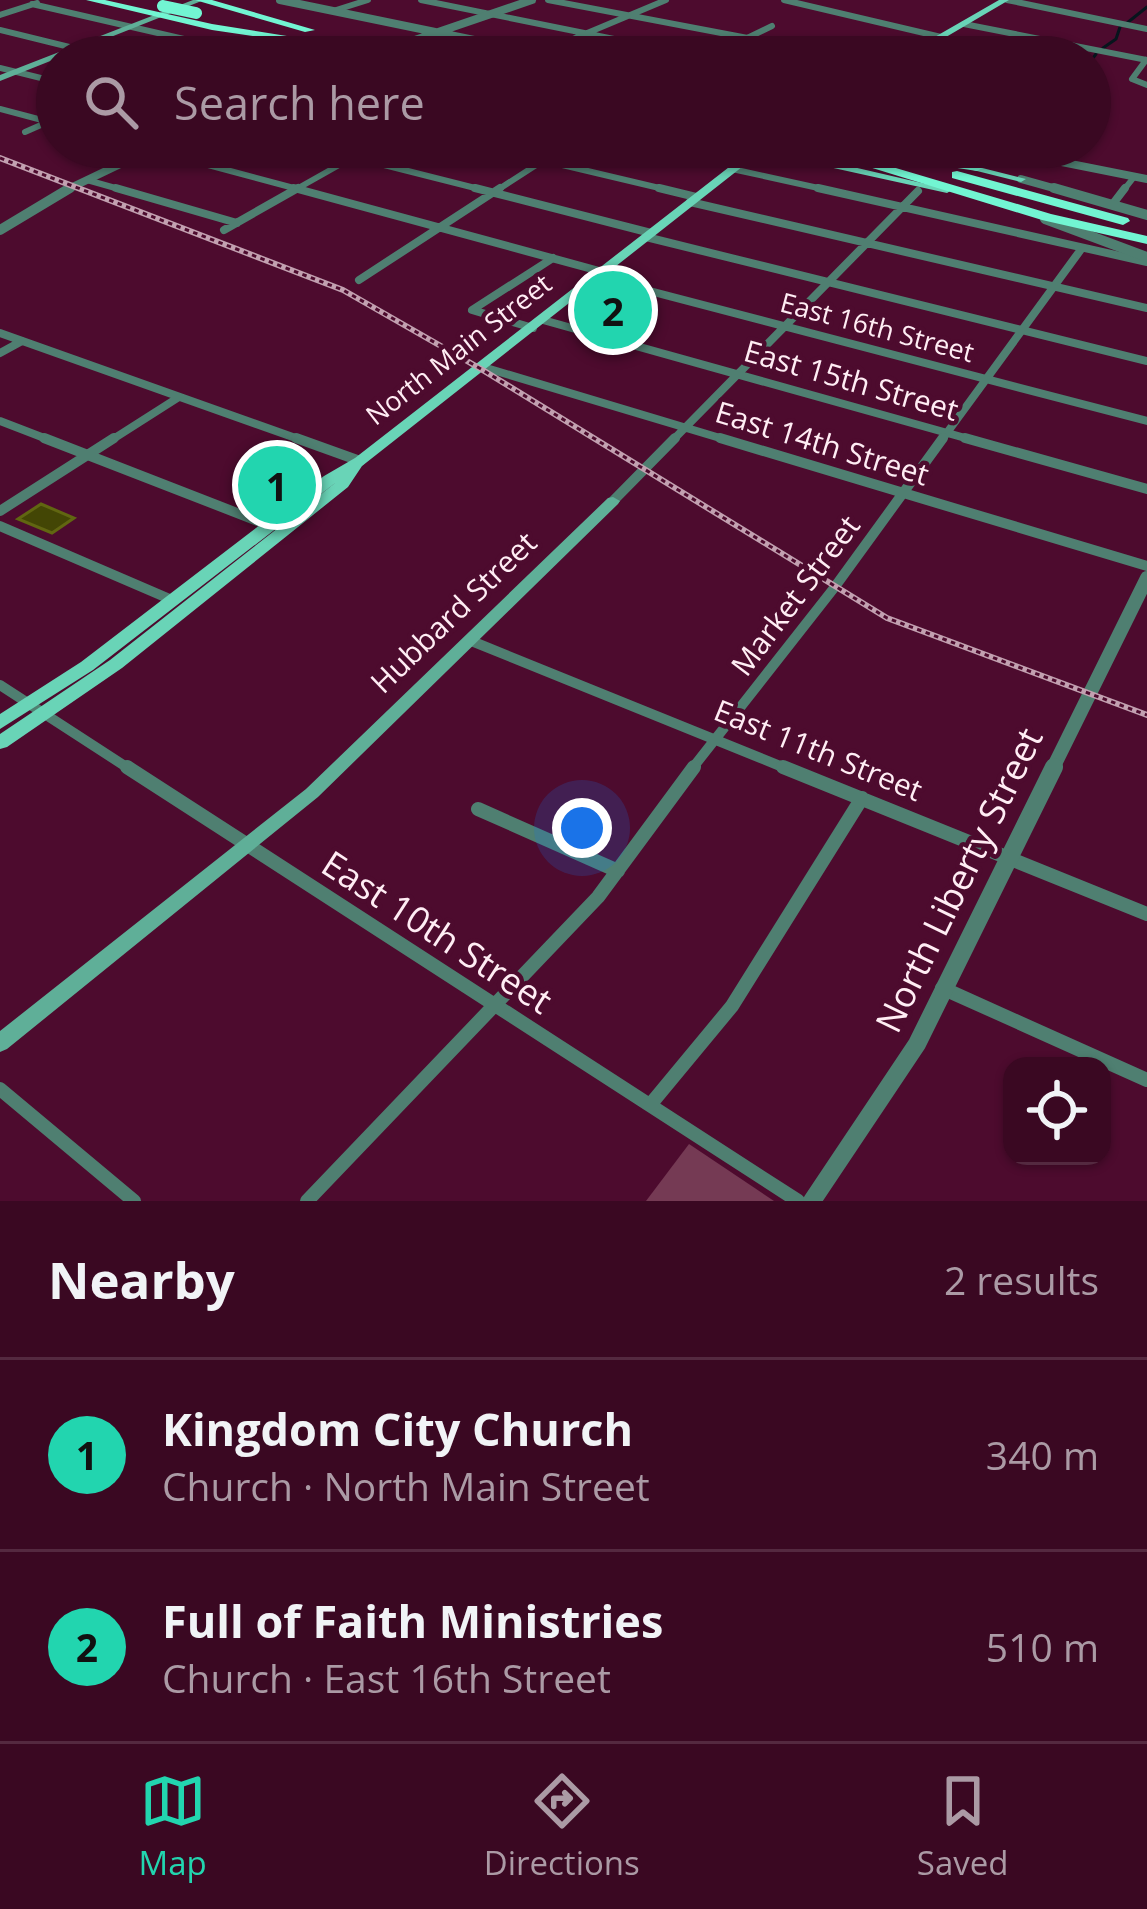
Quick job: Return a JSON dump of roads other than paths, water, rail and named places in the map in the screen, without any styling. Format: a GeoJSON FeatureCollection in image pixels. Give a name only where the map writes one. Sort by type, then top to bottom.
{"type":"FeatureCollection","features":[{"type":"Feature","properties":{"kind":"highway"},"geometry":{"type":"LineString","coordinates":[[91,0],[200,6],[310,36]]}},
{"type":"Feature","properties":{"kind":"highway"},"geometry":{"type":"LineString","coordinates":[[136,0],[297,36]]}},
{"type":"Feature","properties":{"kind":"highway"},"geometry":{"type":"LineString","coordinates":[[882,168],[1012,207],[1147,232]]}},
{"type":"Feature","properties":{"kind":"highway"},"geometry":{"type":"LineString","coordinates":[[906,168],[1147,232]]}},
{"type":"Feature","properties":{"kind":"highway"},"geometry":{"type":"LineString","coordinates":[[925,168],[1147,232]]}},
{"type":"Feature","properties":{"kind":"highway"},"geometry":{"type":"LineString","coordinates":[[1021,178],[1147,232]]}},
{"type":"Feature","properties":{"kind":"main road"},"geometry":{"type":"LineString","coordinates":[[943,36],[1006,0]]}},
{"type":"Feature","properties":{"kind":"main road"},"geometry":{"type":"LineString","coordinates":[[108,36],[161,6]]}},
{"type":"Feature","properties":{"kind":"main road"},"geometry":{"type":"LineString","coordinates":[[0,78],[36,64]]}},
{"type":"Feature","properties":{"kind":"main road","name":"North Main Street"},"geometry":{"type":"LineString","coordinates":[[0,742],[172,600],[328,478],[360,461],[482,368],[733,168]]}},
{"type":"Feature","properties":{"kind":"main road"},"geometry":{"type":"LineString","coordinates":[[843,168],[1012,207]]}},
{"type":"Feature","properties":{"kind":"main road"},"geometry":{"type":"LineString","coordinates":[[982,168],[1021,178]]}},
{"type":"Feature","properties":{"kind":"main road","name":"North Main Street"},"geometry":{"type":"LineString","coordinates":[[0,723],[37,709],[116,664],[343,484],[360,461]]}},
{"type":"Feature","properties":{"kind":"main road","name":"Hubbard Street"},"geometry":{"type":"LineString","coordinates":[[0,1042],[312,793],[614,501]]}},
{"type":"Feature","properties":{"kind":"street"},"geometry":{"type":"LineString","coordinates":[[0,15],[44,0]]}},
{"type":"Feature","properties":{"kind":"street"},"geometry":{"type":"LineString","coordinates":[[280,0],[455,36]]}},
{"type":"Feature","properties":{"kind":"street"},"geometry":{"type":"LineString","coordinates":[[333,11],[368,0]]}},
{"type":"Feature","properties":{"kind":"street"},"geometry":{"type":"LineString","coordinates":[[421,0],[596,36]]}},
{"type":"Feature","properties":{"kind":"street"},"geometry":{"type":"LineString","coordinates":[[432,36],[532,0]]}},
{"type":"Feature","properties":{"kind":"street"},"geometry":{"type":"LineString","coordinates":[[548,0],[737,36]]}},
{"type":"Feature","properties":{"kind":"street"},"geometry":{"type":"LineString","coordinates":[[581,36],[666,0]]}},
{"type":"Feature","properties":{"kind":"street"},"geometry":{"type":"LineString","coordinates":[[784,0],[937,36]]}},
{"type":"Feature","properties":{"kind":"street"},"geometry":{"type":"LineString","coordinates":[[803,4],[814,0]]}},
{"type":"Feature","properties":{"kind":"street"},"geometry":{"type":"LineString","coordinates":[[1006,0],[1147,29]]}},
{"type":"Feature","properties":{"kind":"street"},"geometry":{"type":"LineString","coordinates":[[32,4],[170,36]]}},
{"type":"Feature","properties":{"kind":"street"},"geometry":{"type":"LineString","coordinates":[[964,24],[1025,36]]}},
{"type":"Feature","properties":{"kind":"street"},"geometry":{"type":"LineString","coordinates":[[752,36],[772,26]]}},
{"type":"Feature","properties":{"kind":"street"},"geometry":{"type":"LineString","coordinates":[[0,30],[36,39]]}},
{"type":"Feature","properties":{"kind":"street"},"geometry":{"type":"LineString","coordinates":[[1111,53],[1146,60],[1132,79],[1147,85]]}},
{"type":"Feature","properties":{"kind":"street"},"geometry":{"type":"LineString","coordinates":[[0,68],[36,77]]}},
{"type":"Feature","properties":{"kind":"street"},"geometry":{"type":"LineString","coordinates":[[0,109],[36,118]]}},
{"type":"Feature","properties":{"kind":"street"},"geometry":{"type":"LineString","coordinates":[[26,132],[36,128]]}},
{"type":"Feature","properties":{"kind":"street"},"geometry":{"type":"LineString","coordinates":[[0,230],[110,168]]}},
{"type":"Feature","properties":{"kind":"street","name":"East 16th Street"},"geometry":{"type":"LineString","coordinates":[[221,168],[784,326],[1147,421]]}},
{"type":"Feature","properties":{"kind":"street"},"geometry":{"type":"LineString","coordinates":[[224,230],[334,168]]}},
{"type":"Feature","properties":{"kind":"street"},"geometry":{"type":"LineString","coordinates":[[396,168],[1147,362]]}},
{"type":"Feature","properties":{"kind":"street"},"geometry":{"type":"LineString","coordinates":[[359,280],[532,168]]}},
{"type":"Feature","properties":{"kind":"street"},"geometry":{"type":"LineString","coordinates":[[570,168],[1147,308]]}},
{"type":"Feature","properties":{"kind":"street"},"geometry":{"type":"LineString","coordinates":[[738,168],[1147,259]]}},
{"type":"Feature","properties":{"kind":"street"},"geometry":{"type":"LineString","coordinates":[[1090,168],[1147,179]]}},
{"type":"Feature","properties":{"kind":"street"},"geometry":{"type":"LineString","coordinates":[[1112,205],[1134,177]]}},
{"type":"Feature","properties":{"kind":"street"},"geometry":{"type":"LineString","coordinates":[[1021,178],[1147,215]]}},
{"type":"Feature","properties":{"kind":"street"},"geometry":{"type":"LineString","coordinates":[[87,180],[236,223]]}},
{"type":"Feature","properties":{"kind":"street","name":"Hubbard Street"},"geometry":{"type":"LineString","coordinates":[[614,501],[918,191]]}},
{"type":"Feature","properties":{"kind":"street"},"geometry":{"type":"LineString","coordinates":[[1012,207],[1147,259]]}},
{"type":"Feature","properties":{"kind":"street","name":"Market Street"},"geometry":{"type":"LineString","coordinates":[[307,1201],[566,935],[903,493],[1082,248]]}},
{"type":"Feature","properties":{"kind":"street","name":"East 15th Street"},"geometry":{"type":"LineString","coordinates":[[553,258],[472,310],[738,374],[1147,489]]}},
{"type":"Feature","properties":{"kind":"street"},"geometry":{"type":"LineString","coordinates":[[0,333],[360,461]]}},
{"type":"Feature","properties":{"kind":"street"},"geometry":{"type":"LineString","coordinates":[[0,353],[22,341]]}},
{"type":"Feature","properties":{"kind":"street","name":"East 14th Street"},"geometry":{"type":"LineString","coordinates":[[482,368],[1147,566]]}},
{"type":"Feature","properties":{"kind":"street"},"geometry":{"type":"LineString","coordinates":[[0,511],[179,397]]}},
{"type":"Feature","properties":{"kind":"street"},"geometry":{"type":"LineString","coordinates":[[0,421],[268,525]]}},
{"type":"Feature","properties":{"kind":"street"},"geometry":{"type":"LineString","coordinates":[[0,526],[172,600]]}},
{"type":"Feature","properties":{"kind":"street","name":"North Liberty Street"},"geometry":{"type":"LineString","coordinates":[[812,1201],[909,1058],[1072,725],[1093,696],[1147,578]]}},
{"type":"Feature","properties":{"kind":"street","name":"East 11th Street"},"geometry":{"type":"LineString","coordinates":[[469,640],[1147,914]]}},
{"type":"Feature","properties":{"kind":"street","name":"East 10th Street"},"geometry":{"type":"LineString","coordinates":[[0,685],[798,1201]]}},
{"type":"Feature","properties":{"kind":"street"},"geometry":{"type":"LineString","coordinates":[[650,1105],[732,1006],[862,798]]}},
{"type":"Feature","properties":{"kind":"street"},"geometry":{"type":"LineString","coordinates":[[478,809],[617,871]]}},
{"type":"Feature","properties":{"kind":"street"},"geometry":{"type":"LineString","coordinates":[[942,988],[1147,1081]]}},
{"type":"Feature","properties":{"kind":"street"},"geometry":{"type":"LineString","coordinates":[[0,1089],[134,1201]]}},
{"type":"Feature","properties":{"kind":"waterway"},"geometry":{"type":"LineString","coordinates":[[1127,23],[1147,7]]}},
{"type":"Feature","properties":{"kind":"waterway"},"geometry":{"type":"LineString","coordinates":[[1111,42],[1120,27]]}},
{"type":"Feature","properties":{"kind":"railway"},"geometry":{"type":"LineString","coordinates":[[0,158],[343,290],[481,369],[887,618],[1147,715]]}},
{"type":"Feature","properties":{"kind":"place","name":"Full of Faith Ministries"},"geometry":{"type":"Point","coordinates":[613,310]}},
{"type":"Feature","properties":{"kind":"place","name":"Kingdom City Church"},"geometry":{"type":"Point","coordinates":[277,485]}}]}
